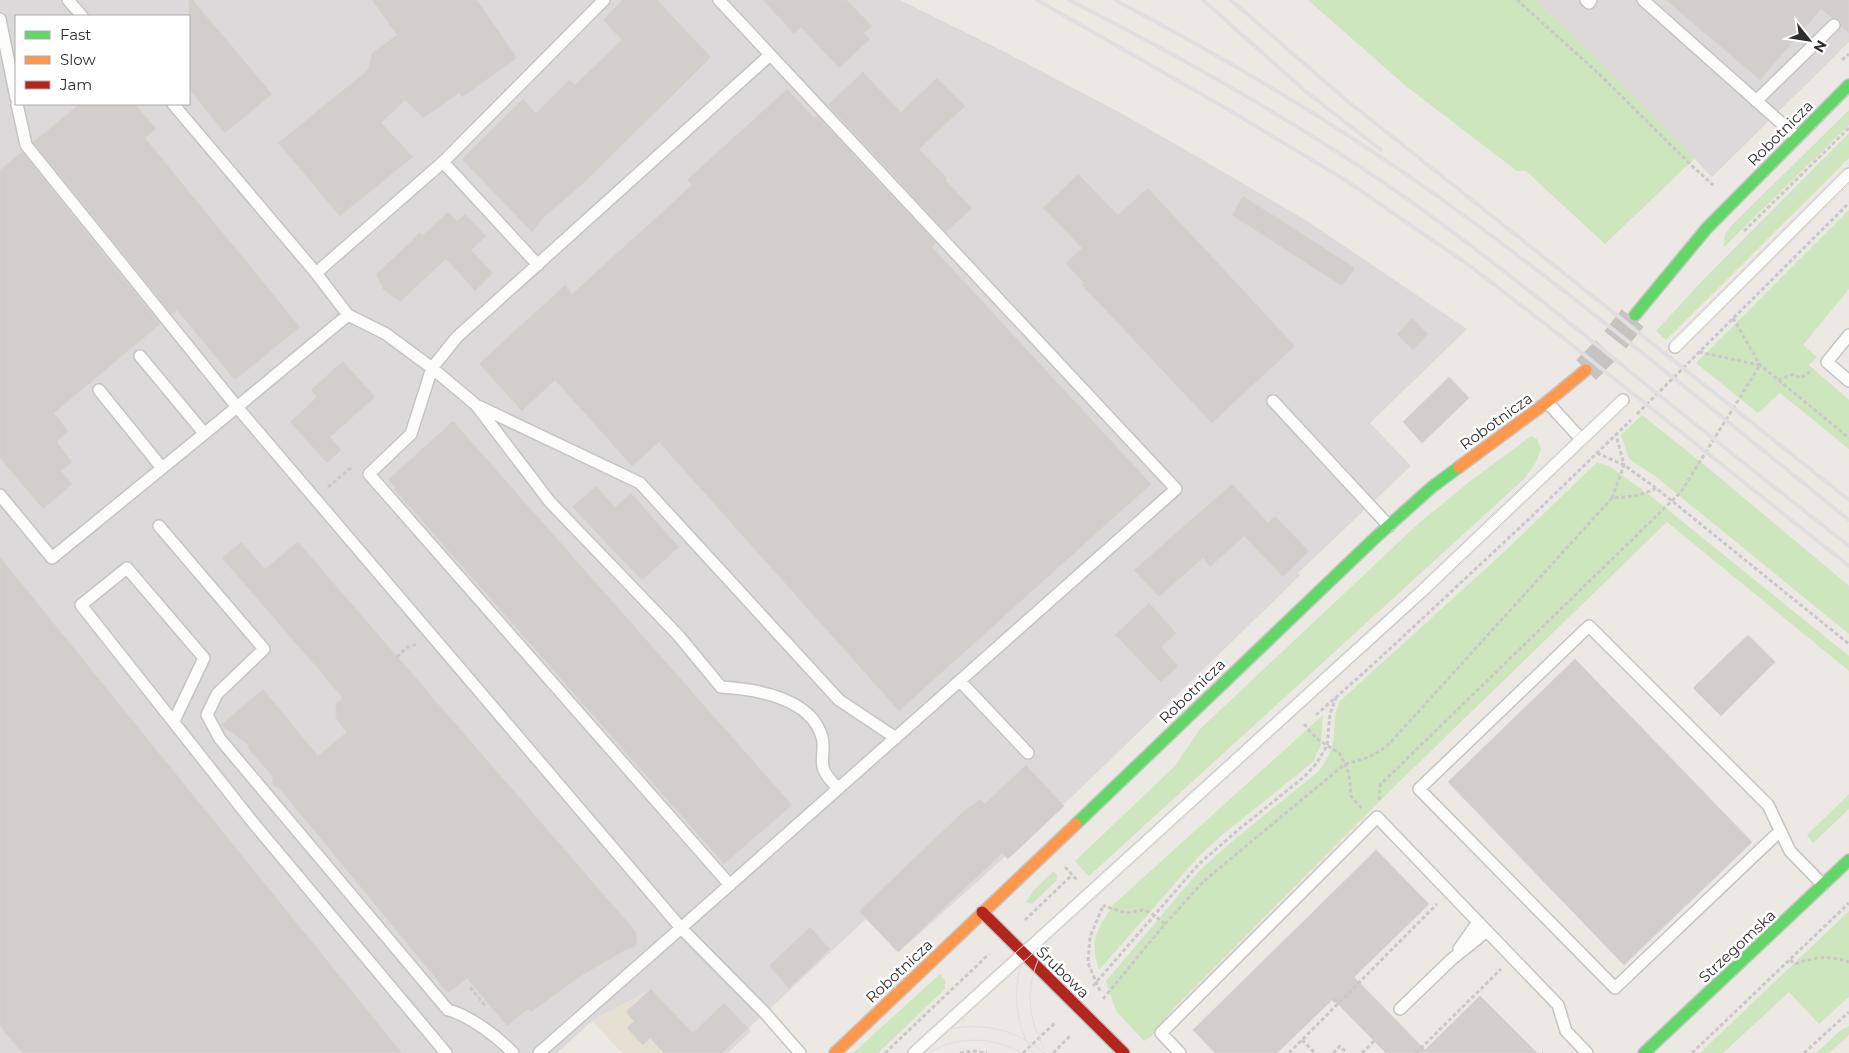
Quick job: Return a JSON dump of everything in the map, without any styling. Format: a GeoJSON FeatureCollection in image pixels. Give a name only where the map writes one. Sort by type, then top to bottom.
{"type":"FeatureCollection","features":[{"type":"Feature","properties":{"kind":"street","name":"Robotnicza"},"geometry":{"type":"LineString","coordinates":[[1636,315],[1706,228],[1849,85]]}},
{"type":"Feature","properties":{"kind":"street","name":"Robotnicza"},"geometry":{"type":"LineString","coordinates":[[835,1053],[1389,526],[1432,487],[1547,402],[1586,370]]}},
{"type":"Feature","properties":{"kind":"street","name":"Strzegomska"},"geometry":{"type":"LineString","coordinates":[[1644,1053],[1849,860]]}},
{"type":"Feature","properties":{"kind":"street","name":"Śrubowa"},"geometry":{"type":"LineString","coordinates":[[982,912],[1124,1053]]}},
{"type":"Feature","properties":{"kind":"lane"},"geometry":{"type":"LineString","coordinates":[[68,0],[81,15]]}},
{"type":"Feature","properties":{"kind":"lane"},"geometry":{"type":"LineString","coordinates":[[316,273],[443,162],[604,0]]}},
{"type":"Feature","properties":{"kind":"lane"},"geometry":{"type":"LineString","coordinates":[[539,1053],[1176,489],[719,0]]}},
{"type":"Feature","properties":{"kind":"lane"},"geometry":{"type":"LineString","coordinates":[[1586,0],[1589,3],[1591,0]]}},
{"type":"Feature","properties":{"kind":"lane"},"geometry":{"type":"LineString","coordinates":[[1643,0],[1796,137]]}},
{"type":"Feature","properties":{"kind":"lane"},"geometry":{"type":"LineString","coordinates":[[0,19],[15,93]]}},
{"type":"Feature","properties":{"kind":"lane"},"geometry":{"type":"LineString","coordinates":[[1756,100],[1834,24]]}},
{"type":"Feature","properties":{"kind":"lane"},"geometry":{"type":"LineString","coordinates":[[730,885],[369,474],[411,434],[432,368],[457,337],[770,55]]}},
{"type":"Feature","properties":{"kind":"lane"},"geometry":{"type":"LineString","coordinates":[[17,105],[26,144],[237,407],[681,928],[765,1012],[800,1053]]}},
{"type":"Feature","properties":{"kind":"lane"},"geometry":{"type":"LineString","coordinates":[[174,105],[316,273],[348,315],[386,334],[432,368],[476,406],[550,502],[678,635],[721,687],[746,688],[764,692],[805,710],[819,727],[823,739],[823,769],[838,789]]}},
{"type":"Feature","properties":{"kind":"lane"},"geometry":{"type":"LineString","coordinates":[[443,162],[538,265]]}},
{"type":"Feature","properties":{"kind":"lane"},"geometry":{"type":"LineString","coordinates":[[1675,347],[1849,174]]}},
{"type":"Feature","properties":{"kind":"lane"},"geometry":{"type":"LineString","coordinates":[[0,495],[52,558],[348,315]]}},
{"type":"Feature","properties":{"kind":"lane"},"geometry":{"type":"LineString","coordinates":[[1849,335],[1827,362],[1849,382]]}},
{"type":"Feature","properties":{"kind":"lane"},"geometry":{"type":"LineString","coordinates":[[140,356],[204,433]]}},
{"type":"Feature","properties":{"kind":"lane"},"geometry":{"type":"LineString","coordinates":[[99,390],[162,468]]}},
{"type":"Feature","properties":{"kind":"lane"},"geometry":{"type":"LineString","coordinates":[[914,1053],[1420,594],[1623,400]]}},
{"type":"Feature","properties":{"kind":"lane"},"geometry":{"type":"LineString","coordinates":[[1273,401],[1389,526]]}},
{"type":"Feature","properties":{"kind":"lane"},"geometry":{"type":"LineString","coordinates":[[1547,402],[1582,439]]}},
{"type":"Feature","properties":{"kind":"lane"},"geometry":{"type":"LineString","coordinates":[[476,406],[640,483],[839,700],[896,738]]}},
{"type":"Feature","properties":{"kind":"lane"},"geometry":{"type":"LineString","coordinates":[[159,526],[264,649],[217,694],[207,715],[220,739],[448,1010],[460,1013],[506,1045],[513,1053]]}},
{"type":"Feature","properties":{"kind":"lane"},"geometry":{"type":"LineString","coordinates":[[174,721],[204,658],[127,568],[81,605],[255,825],[446,1053]]}},
{"type":"Feature","properties":{"kind":"lane"},"geometry":{"type":"LineString","coordinates":[[1780,831],[1615,988],[1419,789],[1589,626],[1768,806],[1790,851],[1823,885]]}},
{"type":"Feature","properties":{"kind":"lane"},"geometry":{"type":"LineString","coordinates":[[960,681],[1028,753]]}},
{"type":"Feature","properties":{"kind":"lane"},"geometry":{"type":"LineString","coordinates":[[1180,1053],[1161,1033],[1377,818],[1558,1005],[1566,1031],[1587,1053]]}},
{"type":"Feature","properties":{"kind":"lane"},"geometry":{"type":"LineString","coordinates":[[1452,959],[1478,922]]}},
{"type":"Feature","properties":{"kind":"lane"},"geometry":{"type":"LineString","coordinates":[[1400,1009],[1452,959],[1487,932]]}},
{"type":"Feature","properties":{"kind":"path"},"geometry":{"type":"LineString","coordinates":[[1517,0],[1598,74],[1690,164],[1732,202]]}},
{"type":"Feature","properties":{"kind":"path"},"geometry":{"type":"LineString","coordinates":[[1740,235],[1849,128]]}},
{"type":"Feature","properties":{"kind":"path"},"geometry":{"type":"LineString","coordinates":[[1733,318],[1760,365],[1849,438]]}},
{"type":"Feature","properties":{"kind":"path"},"geometry":{"type":"LineString","coordinates":[[1699,352],[1760,365]]}},
{"type":"Feature","properties":{"kind":"path"},"geometry":{"type":"LineString","coordinates":[[1778,380],[1794,374],[1800,378],[1827,362]]}},
{"type":"Feature","properties":{"kind":"path"},"geometry":{"type":"LineString","coordinates":[[1304,724],[1317,739],[1339,753],[1349,774],[1351,796],[1367,815],[1377,818],[1380,785],[1681,492],[1760,365]]}},
{"type":"Feature","properties":{"kind":"path"},"geometry":{"type":"LineString","coordinates":[[1104,906],[1090,937],[1088,963],[1103,1000],[1165,924],[1204,881],[1345,764],[1362,760],[1378,753],[1389,744],[1612,498],[1624,465],[1616,435]]}},
{"type":"Feature","properties":{"kind":"path"},"geometry":{"type":"LineString","coordinates":[[1597,453],[1624,465],[1672,500],[1849,644]]}},
{"type":"Feature","properties":{"kind":"path"},"geometry":{"type":"LineString","coordinates":[[315,498],[352,467],[369,474]]}},
{"type":"Feature","properties":{"kind":"path"},"geometry":{"type":"LineString","coordinates":[[1612,498],[1634,496],[1647,493],[1656,488]]}},
{"type":"Feature","properties":{"kind":"path"},"geometry":{"type":"LineString","coordinates":[[397,657],[410,642]]}},
{"type":"Feature","properties":{"kind":"path"},"geometry":{"type":"LineString","coordinates":[[406,648],[421,643]]}},
{"type":"Feature","properties":{"kind":"path"},"geometry":{"type":"LineString","coordinates":[[1097,982],[1198,866],[1238,830],[1304,777],[1316,764],[1327,746],[1330,714],[1336,698]]}},
{"type":"Feature","properties":{"kind":"path"},"geometry":{"type":"LineString","coordinates":[[1061,864],[1080,884]]}},
{"type":"Feature","properties":{"kind":"path"},"geometry":{"type":"LineString","coordinates":[[1022,922],[1072,875]]}},
{"type":"Feature","properties":{"kind":"path"},"geometry":{"type":"LineString","coordinates":[[1289,1053],[1449,892]]}},
{"type":"Feature","properties":{"kind":"path"},"geometry":{"type":"LineString","coordinates":[[1097,903],[1126,913],[1142,910],[1150,912],[1165,924]]}},
{"type":"Feature","properties":{"kind":"path"},"geometry":{"type":"LineString","coordinates":[[1692,1053],[1849,903]]}},
{"type":"Feature","properties":{"kind":"path"},"geometry":{"type":"LineString","coordinates":[[885,1053],[990,954]]}},
{"type":"Feature","properties":{"kind":"path"},"geometry":{"type":"LineString","coordinates":[[1790,960],[1795,964],[1821,957],[1833,957],[1849,962]]}},
{"type":"Feature","properties":{"kind":"path"},"geometry":{"type":"LineString","coordinates":[[1416,1053],[1513,958]]}},
{"type":"Feature","properties":{"kind":"path"},"geometry":{"type":"LineString","coordinates":[[1333,998],[1338,1004]]}},
{"type":"Feature","properties":{"kind":"path"},"geometry":{"type":"LineString","coordinates":[[1804,1053],[1849,1012]]}},
{"type":"Feature","properties":{"kind":"path"},"geometry":{"type":"LineString","coordinates":[[1024,1053],[1061,1017]]}},
{"type":"Feature","properties":{"kind":"path"},"geometry":{"type":"LineString","coordinates":[[1053,1053],[1074,1031]]}},
{"type":"Feature","properties":{"kind":"path"},"geometry":{"type":"LineString","coordinates":[[1302,1040],[1314,1053]]}},
{"type":"Feature","properties":{"kind":"path"},"geometry":{"type":"LineString","coordinates":[[1362,1053],[1374,1040]]}},
{"type":"Feature","properties":{"kind":"path"},"geometry":{"type":"LineString","coordinates":[[1333,1053],[1340,1046],[1347,1053]]}},
{"type":"Feature","properties":{"kind":"path"},"geometry":{"type":"LineString","coordinates":[[960,1053],[973,1051],[987,1053]]}},
{"type":"Feature","properties":{"kind":"shaded area"},"geometry":{"type":"Polygon","coordinates":[[[0,0],[900,0],[1001,50],[1117,111],[1191,153],[1307,221],[1467,329],[1370,423],[1411,466],[1298,573],[1300,575],[1279,596],[1076,793],[899,952],[866,919],[749,1028],[751,1031],[728,1053],[712,1053],[651,989],[592,1021],[557,1053],[0,1053],[0,0]]]}},
{"type":"Feature","properties":{"kind":"shaded area"},"geometry":{"type":"Polygon","coordinates":[[[1535,0],[1849,0],[1849,42],[1712,177],[1590,51],[1535,0]]]}},
{"type":"Feature","properties":{"kind":"shaded area"},"geometry":{"type":"Polygon","coordinates":[[[651,989],[712,1053],[622,1053],[592,1021],[651,989]]]}},
{"type":"Feature","properties":{"kind":"green space"},"geometry":{"type":"Polygon","coordinates":[[[1308,0],[1535,0],[1590,51],[1695,158],[1605,244],[1526,171],[1517,171],[1407,87],[1308,0]]]}},
{"type":"Feature","properties":{"kind":"green space"},"geometry":{"type":"Polygon","coordinates":[[[1849,110],[1849,125],[1724,247],[1725,234],[1731,226],[1849,110]]]}},
{"type":"Feature","properties":{"kind":"green space"},"geometry":{"type":"Polygon","coordinates":[[[1849,133],[1849,158],[1666,340],[1656,331],[1703,280],[1849,133]]]}},
{"type":"Feature","properties":{"kind":"green space"},"geometry":{"type":"Polygon","coordinates":[[[1849,210],[1849,289],[1803,345],[1817,357],[1809,365],[1849,400],[1849,449],[1780,393],[1758,413],[1696,363],[1849,210]]]}},
{"type":"Feature","properties":{"kind":"green space"},"geometry":{"type":"Polygon","coordinates":[[[1642,415],[1849,586],[1849,634],[1655,476],[1629,459],[1621,435],[1642,415]]]}},
{"type":"Feature","properties":{"kind":"green space"},"geometry":{"type":"Polygon","coordinates":[[[1531,436],[1537,439],[1541,449],[1536,462],[1525,478],[1089,876],[1075,861],[1175,766],[1200,729],[1419,523],[1473,479],[1531,436]]]}},
{"type":"Feature","properties":{"kind":"green space"},"geometry":{"type":"Polygon","coordinates":[[[1597,462],[1609,466],[1647,493],[1849,656],[1849,671],[1667,522],[1394,787],[1172,1010],[1152,1036],[1144,1041],[1116,1011],[1106,981],[1200,870],[1319,771],[1331,749],[1336,711],[1340,701],[1503,553],[1597,462]]]}},
{"type":"Feature","properties":{"kind":"green space"},"geometry":{"type":"Polygon","coordinates":[[[1323,715],[1321,745],[1313,762],[1222,835],[1199,856],[1099,970],[1095,951],[1096,935],[1114,904],[1323,715]]]}},
{"type":"Feature","properties":{"kind":"green space"},"geometry":{"type":"Polygon","coordinates":[[[1849,794],[1849,809],[1813,843],[1807,835],[1849,794]]]}},
{"type":"Feature","properties":{"kind":"green space"},"geometry":{"type":"Polygon","coordinates":[[[1054,871],[1057,876],[1056,881],[1032,904],[1026,902],[1034,890],[1054,871]]]}},
{"type":"Feature","properties":{"kind":"green space"},"geometry":{"type":"Polygon","coordinates":[[[1849,911],[1849,997],[1819,1024],[1789,992],[1723,1053],[1700,1053],[1849,911]]]}},
{"type":"Feature","properties":{"kind":"green space"},"geometry":{"type":"Polygon","coordinates":[[[940,974],[945,981],[945,989],[878,1053],[853,1053],[940,974]]]}},
{"type":"Feature","properties":{"kind":"green space"},"geometry":{"type":"Polygon","coordinates":[[[1849,1026],[1849,1035],[1829,1053],[1816,1053],[1841,1030],[1849,1026]]]}},
{"type":"Feature","properties":{"kind":"building"},"geometry":{"type":"Polygon","coordinates":[[[189,0],[193,0],[272,94],[225,133],[190,90],[189,0]]]}},
{"type":"Feature","properties":{"kind":"building"},"geometry":{"type":"Polygon","coordinates":[[[372,0],[477,0],[517,58],[462,97],[459,93],[423,118],[405,100],[381,123],[413,157],[340,216],[278,143],[368,70],[372,53],[397,35],[372,0]]]}},
{"type":"Feature","properties":{"kind":"building"},"geometry":{"type":"Polygon","coordinates":[[[623,0],[657,0],[711,57],[587,180],[544,217],[532,232],[462,159],[523,99],[536,113],[569,80],[575,85],[622,40],[603,20],[623,0]]]}},
{"type":"Feature","properties":{"kind":"building"},"geometry":{"type":"Polygon","coordinates":[[[763,0],[847,0],[872,26],[864,33],[870,39],[839,68],[801,27],[794,34],[763,0]]]}},
{"type":"Feature","properties":{"kind":"building"},"geometry":{"type":"Polygon","coordinates":[[[1666,0],[1849,0],[1849,33],[1841,26],[1839,19],[1832,18],[1821,9],[1760,80],[1666,0]]]}},
{"type":"Feature","properties":{"kind":"building"},"geometry":{"type":"Polygon","coordinates":[[[863,72],[901,112],[937,78],[965,106],[919,149],[972,208],[946,232],[828,105],[863,72]]]}},
{"type":"Feature","properties":{"kind":"building"},"geometry":{"type":"Polygon","coordinates":[[[787,89],[814,118],[817,116],[936,243],[932,247],[1151,484],[899,711],[659,442],[632,466],[555,380],[522,411],[479,364],[565,285],[572,294],[692,185],[687,180],[787,89]]]}},
{"type":"Feature","properties":{"kind":"building"},"geometry":{"type":"Polygon","coordinates":[[[79,105],[136,105],[156,129],[145,138],[300,327],[235,380],[177,310],[172,314],[33,142],[79,105]]]}},
{"type":"Feature","properties":{"kind":"building"},"geometry":{"type":"Polygon","coordinates":[[[22,152],[160,324],[54,413],[68,431],[57,442],[72,462],[61,471],[72,484],[43,509],[0,458],[0,170],[22,152]]]}},
{"type":"Feature","properties":{"kind":"building"},"geometry":{"type":"Polygon","coordinates":[[[1078,174],[1118,215],[1148,188],[1295,346],[1212,423],[1082,285],[1084,283],[1065,263],[1082,248],[1043,208],[1078,174]]]}},
{"type":"Feature","properties":{"kind":"building"},"geometry":{"type":"Polygon","coordinates":[[[1243,196],[1355,268],[1342,286],[1232,215],[1243,196]]]}},
{"type":"Feature","properties":{"kind":"building"},"geometry":{"type":"Polygon","coordinates":[[[448,212],[457,221],[465,214],[486,236],[471,250],[493,273],[475,291],[446,259],[400,302],[383,289],[376,274],[419,233],[423,235],[448,212]]]}},
{"type":"Feature","properties":{"kind":"building"},"geometry":{"type":"Polygon","coordinates":[[[1412,318],[1428,334],[1413,350],[1397,334],[1412,318]]]}},
{"type":"Feature","properties":{"kind":"building"},"geometry":{"type":"Polygon","coordinates":[[[343,361],[375,397],[330,437],[341,450],[327,463],[290,422],[317,397],[311,390],[343,361]]]}},
{"type":"Feature","properties":{"kind":"building"},"geometry":{"type":"Polygon","coordinates":[[[1449,377],[1469,398],[1422,443],[1403,422],[1449,377]]]}},
{"type":"Feature","properties":{"kind":"building"},"geometry":{"type":"Polygon","coordinates":[[[453,421],[792,805],[724,864],[388,480],[453,421]]]}},
{"type":"Feature","properties":{"kind":"building"},"geometry":{"type":"Polygon","coordinates":[[[1232,484],[1268,523],[1275,516],[1309,551],[1283,577],[1244,536],[1210,567],[1203,558],[1159,597],[1134,570],[1232,484]]]}},
{"type":"Feature","properties":{"kind":"building"},"geometry":{"type":"Polygon","coordinates":[[[596,486],[615,507],[631,493],[679,547],[642,580],[572,507],[596,486]]]}},
{"type":"Feature","properties":{"kind":"building"},"geometry":{"type":"Polygon","coordinates":[[[241,542],[265,569],[298,542],[636,932],[635,947],[627,949],[582,975],[531,1012],[528,1009],[507,1026],[467,978],[448,993],[280,789],[272,784],[273,777],[247,747],[249,745],[221,725],[263,689],[318,756],[347,732],[336,719],[336,703],[343,698],[222,558],[241,542]]]}},
{"type":"Feature","properties":{"kind":"building"},"geometry":{"type":"Polygon","coordinates":[[[0,557],[402,1053],[22,1053],[0,1026],[0,557]]]}},
{"type":"Feature","properties":{"kind":"building"},"geometry":{"type":"Polygon","coordinates":[[[1149,603],[1176,633],[1161,647],[1178,666],[1161,682],[1115,635],[1149,603]]]}},
{"type":"Feature","properties":{"kind":"building"},"geometry":{"type":"Polygon","coordinates":[[[1748,635],[1775,662],[1721,716],[1693,688],[1748,635]]]}},
{"type":"Feature","properties":{"kind":"building"},"geometry":{"type":"Polygon","coordinates":[[[1575,659],[1752,842],[1624,965],[1448,782],[1575,659]]]}},
{"type":"Feature","properties":{"kind":"building"},"geometry":{"type":"Polygon","coordinates":[[[1026,765],[1064,806],[1008,859],[1002,853],[898,952],[859,911],[963,812],[980,799],[985,804],[1026,765]]]}},
{"type":"Feature","properties":{"kind":"building"},"geometry":{"type":"Polygon","coordinates":[[[1376,850],[1429,904],[1354,977],[1425,1050],[1480,996],[1537,1053],[1386,1053],[1333,999],[1277,1053],[1215,1053],[1193,1030],[1376,850]]]}},
{"type":"Feature","properties":{"kind":"building"},"geometry":{"type":"Polygon","coordinates":[[[810,927],[830,949],[789,988],[769,966],[810,927]]]}},
{"type":"Feature","properties":{"kind":"building"},"geometry":{"type":"Polygon","coordinates":[[[651,989],[693,1033],[724,1003],[748,1028],[722,1053],[664,1053],[650,1038],[643,1045],[627,1028],[634,1021],[626,1012],[651,989]]]}},
{"type":"Feature","properties":{"kind":"tunnel"},"geometry":{"type":"LineString","coordinates":[[1586,370],[1612,344],[1635,315]]}},
{"type":"Feature","properties":{"kind":"tram line"},"geometry":{"type":"LineString","coordinates":[[1670,343],[1849,165]]}},
{"type":"Feature","properties":{"kind":"tram line"},"geometry":{"type":"LineString","coordinates":[[1680,351],[1849,183]]}},
{"type":"Feature","properties":{"kind":"tram line"},"geometry":{"type":"LineString","coordinates":[[905,1053],[1408,596],[1618,396]]}},
{"type":"Feature","properties":{"kind":"tram line"},"geometry":{"type":"LineString","coordinates":[[923,1053],[1416,606],[1628,404]]}},
{"type":"Feature","properties":{"kind":"tram line"},"geometry":{"type":"LineString","coordinates":[[1045,947],[1033,973],[1030,999],[1034,1026],[1046,1051]]}},
{"type":"Feature","properties":{"kind":"tram line"},"geometry":{"type":"LineString","coordinates":[[1021,964],[1017,988],[1018,1010],[1023,1032],[1032,1053]]}},
{"type":"Feature","properties":{"kind":"tram line"},"geometry":{"type":"LineString","coordinates":[[949,1029],[987,1027],[1011,1033],[1044,1053]]}},
{"type":"Feature","properties":{"kind":"tram line"},"geometry":{"type":"LineString","coordinates":[[930,1052],[952,1043],[976,1040],[999,1043],[1021,1053]]}},
{"type":"Feature","properties":{"kind":"railway"},"geometry":{"type":"LineString","coordinates":[[1037,0],[1229,110],[1345,180],[1470,266],[1849,566]]}},
{"type":"Feature","properties":{"kind":"railway"},"geometry":{"type":"LineString","coordinates":[[1069,0],[1236,90],[1357,164],[1396,191],[1514,279],[1849,546]]}},
{"type":"Feature","properties":{"kind":"railway"},"geometry":{"type":"LineString","coordinates":[[1115,0],[1199,45],[1281,93],[1362,144],[1440,198],[1595,316],[1849,520]]}},
{"type":"Feature","properties":{"kind":"railway"},"geometry":{"type":"LineString","coordinates":[[1203,0],[1304,90],[1381,150]]}},
{"type":"Feature","properties":{"kind":"railway"},"geometry":{"type":"LineString","coordinates":[[1231,0],[1345,99],[1849,500]]}},
{"type":"Feature","properties":{"kind":"traffic: fast"},"geometry":{"type":"LineString","coordinates":[[1635,315],[1707,228],[1849,85]]}},
{"type":"Feature","properties":{"kind":"traffic: fast"},"geometry":{"type":"LineString","coordinates":[[1076,824],[1376,537],[1432,487],[1459,467]]}},
{"type":"Feature","properties":{"kind":"traffic: fast"},"geometry":{"type":"LineString","coordinates":[[1644,1053],[1849,860]]}},
{"type":"Feature","properties":{"kind":"traffic: slow"},"geometry":{"type":"LineString","coordinates":[[1459,467],[1547,402],[1586,370]]}},
{"type":"Feature","properties":{"kind":"traffic: slow"},"geometry":{"type":"LineString","coordinates":[[835,1053],[1076,824]]}},
{"type":"Feature","properties":{"kind":"traffic: jam"},"geometry":{"type":"LineString","coordinates":[[982,912],[1124,1053]]}}]}
